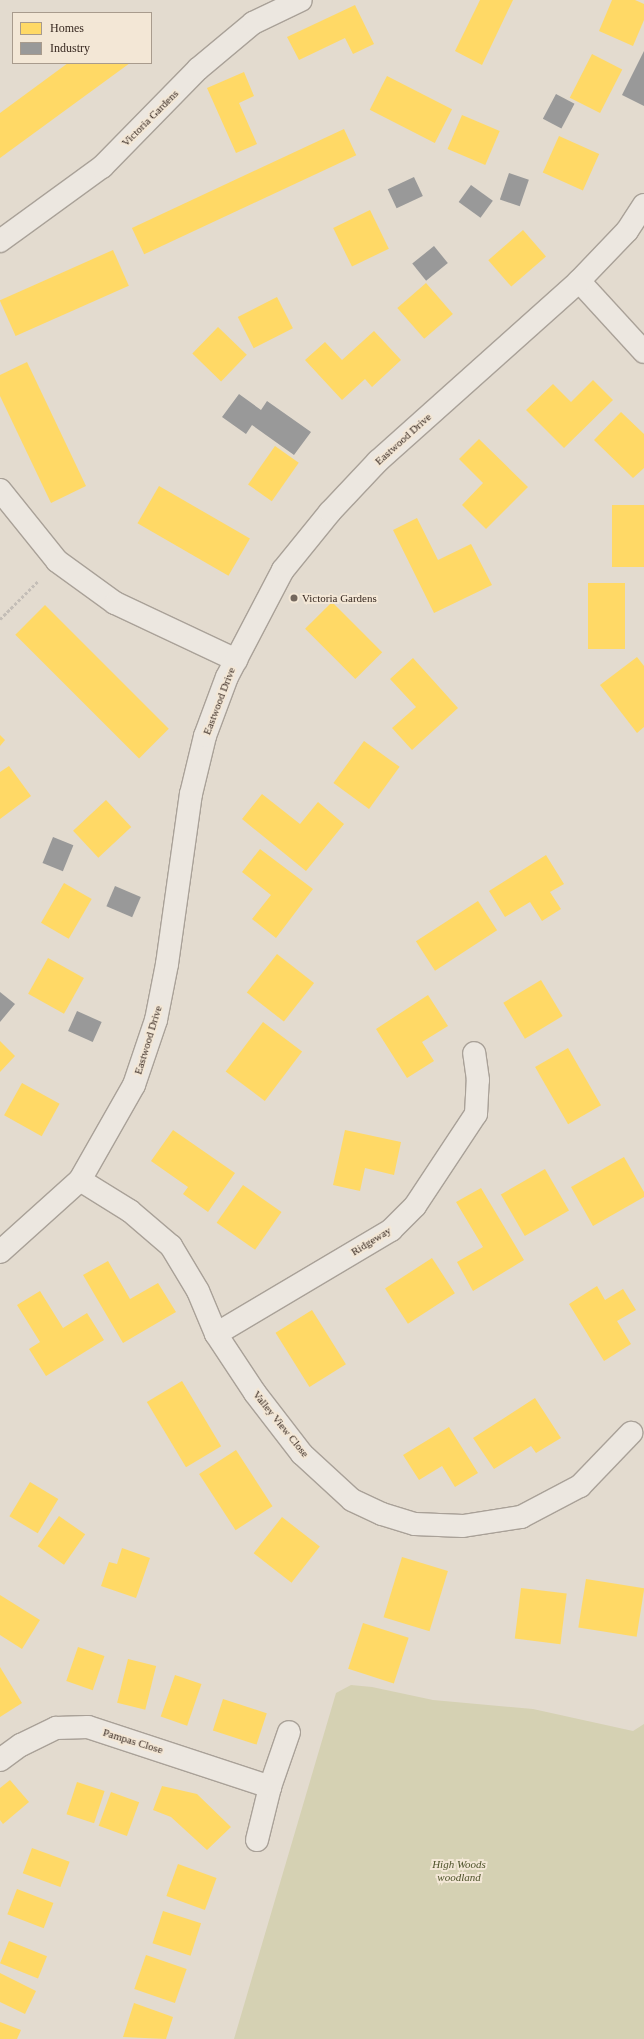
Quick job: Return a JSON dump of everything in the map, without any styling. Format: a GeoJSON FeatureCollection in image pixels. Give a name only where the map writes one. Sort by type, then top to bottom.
{"type":"FeatureCollection","features":[{"type":"Feature","properties":{"kind":"street","name":"Victoria Gardens"},"geometry":{"type":"LineString","coordinates":[[0,241],[102,167],[198,69],[253,23],[301,0]]}},
{"type":"Feature","properties":{"kind":"street","name":"Eastwood Drive"},"geometry":{"type":"LineString","coordinates":[[0,1252],[80,1180],[134,1085],[156,1020],[167,964],[191,794],[205,736],[226,677],[283,570],[330,512],[378,461],[579,281],[627,231],[644,205]]}},
{"type":"Feature","properties":{"kind":"street"},"geometry":{"type":"LineString","coordinates":[[579,281],[644,352]]}},
{"type":"Feature","properties":{"kind":"street"},"geometry":{"type":"LineString","coordinates":[[0,490],[32,532],[57,561],[115,603],[236,660]]}},
{"type":"Feature","properties":{"kind":"street","name":"Ridgeway"},"geometry":{"type":"LineString","coordinates":[[216,1334],[391,1230],[415,1206],[476,1114],[478,1080],[474,1053]]}},
{"type":"Feature","properties":{"kind":"street","name":"Valley View Close"},"geometry":{"type":"LineString","coordinates":[[80,1180],[130,1211],[172,1246],[198,1292],[216,1334],[255,1393],[302,1454],[352,1500],[382,1514],[415,1524],[463,1526],[521,1517],[580,1486],[631,1433]]}},
{"type":"Feature","properties":{"kind":"street","name":"Pampas Close"},"geometry":{"type":"LineString","coordinates":[[0,1760],[21,1745],[56,1728],[88,1727],[270,1787]]}},
{"type":"Feature","properties":{"kind":"street"},"geometry":{"type":"LineString","coordinates":[[257,1840],[270,1787],[289,1732]]}},
{"type":"Feature","properties":{"kind":"path"},"geometry":{"type":"LineString","coordinates":[[0,619],[57,561]]}},
{"type":"Feature","properties":{"kind":"green space","name":"High Woods woodland"},"geometry":{"type":"Polygon","coordinates":[[[351,1685],[372,1687],[433,1700],[533,1709],[633,1731],[644,1724],[644,2039],[234,2039],[336,1693],[351,1685]]]}},
{"type":"Feature","properties":{"kind":"building: Homes"},"geometry":{"type":"Polygon","coordinates":[[[480,0],[513,0],[482,65],[455,51],[480,0]]]}},
{"type":"Feature","properties":{"kind":"building: Homes"},"geometry":{"type":"Polygon","coordinates":[[[612,0],[635,0],[644,4],[644,20],[633,46],[599,31],[612,0]]]}},
{"type":"Feature","properties":{"kind":"building: Homes"},"geometry":{"type":"Polygon","coordinates":[[[355,5],[374,44],[353,54],[345,38],[299,60],[287,37],[355,5]]]}},
{"type":"Feature","properties":{"kind":"building: Homes"},"geometry":{"type":"Polygon","coordinates":[[[592,54],[622,69],[600,113],[570,98],[592,54]]]}},
{"type":"Feature","properties":{"kind":"building: Homes"},"geometry":{"type":"Polygon","coordinates":[[[67,64],[129,64],[0,158],[0,113],[67,64]]]}},
{"type":"Feature","properties":{"kind":"building: Homes"},"geometry":{"type":"Polygon","coordinates":[[[244,72],[254,96],[239,103],[257,144],[236,153],[207,88],[244,72]]]}},
{"type":"Feature","properties":{"kind":"building: Homes"},"geometry":{"type":"Polygon","coordinates":[[[387,76],[452,109],[435,143],[370,110],[387,76]]]}},
{"type":"Feature","properties":{"kind":"building: Homes"},"geometry":{"type":"Polygon","coordinates":[[[462,115],[500,131],[485,165],[448,149],[462,115]]]}},
{"type":"Feature","properties":{"kind":"building: Homes"},"geometry":{"type":"Polygon","coordinates":[[[344,129],[356,155],[144,254],[132,228],[344,129]]]}},
{"type":"Feature","properties":{"kind":"building: Homes"},"geometry":{"type":"Polygon","coordinates":[[[559,136],[599,154],[583,190],[543,173],[559,136]]]}},
{"type":"Feature","properties":{"kind":"building: Homes"},"geometry":{"type":"Polygon","coordinates":[[[370,210],[389,249],[352,267],[333,228],[370,210]]]}},
{"type":"Feature","properties":{"kind":"building: Homes"},"geometry":{"type":"Polygon","coordinates":[[[523,230],[546,256],[511,287],[488,260],[523,230]]]}},
{"type":"Feature","properties":{"kind":"building: Homes"},"geometry":{"type":"Polygon","coordinates":[[[113,250],[129,286],[16,336],[0,300],[113,250]]]}},
{"type":"Feature","properties":{"kind":"building: Homes"},"geometry":{"type":"Polygon","coordinates":[[[426,283],[453,314],[424,339],[397,308],[426,283]]]}},
{"type":"Feature","properties":{"kind":"building: Homes"},"geometry":{"type":"Polygon","coordinates":[[[277,297],[293,328],[254,348],[238,317],[277,297]]]}},
{"type":"Feature","properties":{"kind":"building: Homes"},"geometry":{"type":"Polygon","coordinates":[[[218,327],[247,355],[221,381],[192,354],[218,327]]]}},
{"type":"Feature","properties":{"kind":"building: Homes"},"geometry":{"type":"Polygon","coordinates":[[[374,331],[401,360],[372,387],[365,379],[342,400],[305,360],[325,342],[342,360],[374,331]]]}},
{"type":"Feature","properties":{"kind":"building: Homes"},"geometry":{"type":"Polygon","coordinates":[[[27,362],[86,486],[51,503],[0,396],[0,375],[27,362]]]}},
{"type":"Feature","properties":{"kind":"building: Homes"},"geometry":{"type":"Polygon","coordinates":[[[593,380],[613,400],[564,448],[526,410],[553,384],[571,402],[593,380]]]}},
{"type":"Feature","properties":{"kind":"building: Homes"},"geometry":{"type":"Polygon","coordinates":[[[621,412],[644,434],[644,468],[633,478],[594,440],[621,412]]]}},
{"type":"Feature","properties":{"kind":"building: Homes"},"geometry":{"type":"Polygon","coordinates":[[[479,439],[528,487],[486,529],[462,505],[483,483],[459,459],[479,439]]]}},
{"type":"Feature","properties":{"kind":"building: Homes"},"geometry":{"type":"Polygon","coordinates":[[[275,446],[299,463],[272,501],[248,485],[275,446]]]}},
{"type":"Feature","properties":{"kind":"building: Homes"},"geometry":{"type":"Polygon","coordinates":[[[159,486],[250,538],[228,576],[138,523],[159,486]]]}},
{"type":"Feature","properties":{"kind":"building: Homes"},"geometry":{"type":"Polygon","coordinates":[[[612,505],[644,505],[644,567],[612,567],[612,505]]]}},
{"type":"Feature","properties":{"kind":"building: Homes"},"geometry":{"type":"Polygon","coordinates":[[[417,518],[438,560],[471,544],[492,585],[434,613],[393,530],[417,518]]]}},
{"type":"Feature","properties":{"kind":"building: Homes"},"geometry":{"type":"Polygon","coordinates":[[[588,583],[625,583],[625,649],[588,649],[588,583]]]}},
{"type":"Feature","properties":{"kind":"building: Homes"},"geometry":{"type":"Polygon","coordinates":[[[332,602],[382,652],[355,679],[305,629],[332,602]]]}},
{"type":"Feature","properties":{"kind":"building: Homes"},"geometry":{"type":"Polygon","coordinates":[[[45,605],[169,729],[139,758],[15,635],[45,605]]]}},
{"type":"Feature","properties":{"kind":"building: Homes"},"geometry":{"type":"Polygon","coordinates":[[[637,657],[644,666],[644,727],[637,733],[600,685],[637,657]]]}},
{"type":"Feature","properties":{"kind":"building: Homes"},"geometry":{"type":"Polygon","coordinates":[[[413,658],[458,708],[412,750],[392,728],[416,707],[390,679],[413,658]]]}},
{"type":"Feature","properties":{"kind":"building: Homes"},"geometry":{"type":"Polygon","coordinates":[[[0,735],[5,740],[0,746],[0,735]]]}},
{"type":"Feature","properties":{"kind":"building: Homes"},"geometry":{"type":"Polygon","coordinates":[[[364,741],[400,767],[369,809],[333,783],[364,741]]]}},
{"type":"Feature","properties":{"kind":"building: Homes"},"geometry":{"type":"Polygon","coordinates":[[[9,766],[31,796],[0,819],[0,772],[9,766]]]}},
{"type":"Feature","properties":{"kind":"building: Homes"},"geometry":{"type":"Polygon","coordinates":[[[262,794],[300,824],[318,802],[344,824],[306,871],[242,819],[262,794]]]}},
{"type":"Feature","properties":{"kind":"building: Homes"},"geometry":{"type":"Polygon","coordinates":[[[106,800],[131,827],[98,858],[73,831],[106,800]]]}},
{"type":"Feature","properties":{"kind":"building: Homes"},"geometry":{"type":"Polygon","coordinates":[[[260,849],[313,889],[276,938],[252,919],[271,895],[242,872],[260,849]]]}},
{"type":"Feature","properties":{"kind":"building: Homes"},"geometry":{"type":"Polygon","coordinates":[[[546,855],[564,884],[550,892],[561,909],[542,921],[530,902],[505,917],[489,891],[546,855]]]}},
{"type":"Feature","properties":{"kind":"building: Homes"},"geometry":{"type":"Polygon","coordinates":[[[64,883],[92,899],[69,939],[41,923],[64,883]]]}},
{"type":"Feature","properties":{"kind":"building: Homes"},"geometry":{"type":"Polygon","coordinates":[[[478,901],[497,930],[435,971],[416,941],[478,901]]]}},
{"type":"Feature","properties":{"kind":"building: Homes"},"geometry":{"type":"Polygon","coordinates":[[[277,954],[314,983],[284,1022],[247,993],[277,954]]]}},
{"type":"Feature","properties":{"kind":"building: Homes"},"geometry":{"type":"Polygon","coordinates":[[[48,958],[84,978],[64,1014],[28,994],[48,958]]]}},
{"type":"Feature","properties":{"kind":"building: Homes"},"geometry":{"type":"Polygon","coordinates":[[[541,980],[563,1016],[525,1039],[503,1003],[541,980]]]}},
{"type":"Feature","properties":{"kind":"building: Homes"},"geometry":{"type":"Polygon","coordinates":[[[428,995],[448,1026],[422,1042],[434,1061],[407,1078],[376,1029],[428,995]]]}},
{"type":"Feature","properties":{"kind":"building: Homes"},"geometry":{"type":"Polygon","coordinates":[[[263,1022],[302,1051],[265,1101],[226,1072],[263,1022]]]}},
{"type":"Feature","properties":{"kind":"building: Homes"},"geometry":{"type":"Polygon","coordinates":[[[0,1041],[15,1056],[0,1072],[0,1041]]]}},
{"type":"Feature","properties":{"kind":"building: Homes"},"geometry":{"type":"Polygon","coordinates":[[[568,1048],[601,1105],[568,1124],[535,1067],[568,1048]]]}},
{"type":"Feature","properties":{"kind":"building: Homes"},"geometry":{"type":"Polygon","coordinates":[[[22,1083],[60,1104],[42,1136],[4,1115],[22,1083]]]}},
{"type":"Feature","properties":{"kind":"building: Homes"},"geometry":{"type":"Polygon","coordinates":[[[173,1130],[235,1173],[208,1212],[183,1194],[188,1187],[151,1161],[173,1130]]]}},
{"type":"Feature","properties":{"kind":"building: Homes"},"geometry":{"type":"Polygon","coordinates":[[[345,1130],[401,1142],[394,1175],[365,1168],[360,1191],[333,1185],[345,1130]]]}},
{"type":"Feature","properties":{"kind":"building: Homes"},"geometry":{"type":"Polygon","coordinates":[[[624,1157],[644,1192],[644,1197],[593,1226],[571,1187],[624,1157]]]}},
{"type":"Feature","properties":{"kind":"building: Homes"},"geometry":{"type":"Polygon","coordinates":[[[545,1169],[569,1211],[525,1236],[501,1194],[545,1169]]]}},
{"type":"Feature","properties":{"kind":"building: Homes"},"geometry":{"type":"Polygon","coordinates":[[[243,1185],[282,1212],[255,1250],[217,1223],[243,1185]]]}},
{"type":"Feature","properties":{"kind":"building: Homes"},"geometry":{"type":"Polygon","coordinates":[[[481,1188],[524,1260],[473,1291],[457,1262],[483,1247],[456,1202],[481,1188]]]}},
{"type":"Feature","properties":{"kind":"building: Homes"},"geometry":{"type":"Polygon","coordinates":[[[432,1258],[455,1293],[408,1324],[385,1288],[432,1258]]]}},
{"type":"Feature","properties":{"kind":"building: Homes"},"geometry":{"type":"Polygon","coordinates":[[[108,1261],[130,1299],[158,1283],[176,1312],[123,1343],[83,1275],[108,1261]]]}},
{"type":"Feature","properties":{"kind":"building: Homes"},"geometry":{"type":"Polygon","coordinates":[[[597,1286],[605,1300],[623,1289],[636,1310],[617,1321],[631,1344],[604,1361],[569,1304],[597,1286]]]}},
{"type":"Feature","properties":{"kind":"building: Homes"},"geometry":{"type":"Polygon","coordinates":[[[40,1291],[63,1328],[87,1313],[104,1340],[46,1376],[29,1349],[40,1342],[17,1305],[40,1291]]]}},
{"type":"Feature","properties":{"kind":"building: Homes"},"geometry":{"type":"Polygon","coordinates":[[[312,1310],[346,1364],[309,1387],[276,1333],[312,1310]]]}},
{"type":"Feature","properties":{"kind":"building: Homes"},"geometry":{"type":"Polygon","coordinates":[[[182,1381],[221,1446],[186,1467],[147,1402],[182,1381]]]}},
{"type":"Feature","properties":{"kind":"building: Homes"},"geometry":{"type":"Polygon","coordinates":[[[535,1398],[561,1438],[536,1453],[531,1446],[494,1469],[473,1438],[535,1398]]]}},
{"type":"Feature","properties":{"kind":"building: Homes"},"geometry":{"type":"Polygon","coordinates":[[[449,1427],[478,1473],[455,1487],[442,1466],[419,1480],[403,1455],[449,1427]]]}},
{"type":"Feature","properties":{"kind":"building: Homes"},"geometry":{"type":"Polygon","coordinates":[[[236,1450],[272,1506],[236,1530],[199,1474],[236,1450]]]}},
{"type":"Feature","properties":{"kind":"building: Homes"},"geometry":{"type":"Polygon","coordinates":[[[30,1482],[58,1499],[38,1533],[9,1516],[30,1482]]]}},
{"type":"Feature","properties":{"kind":"building: Homes"},"geometry":{"type":"Polygon","coordinates":[[[59,1516],[85,1534],[64,1565],[38,1546],[59,1516]]]}},
{"type":"Feature","properties":{"kind":"building: Homes"},"geometry":{"type":"Polygon","coordinates":[[[282,1517],[320,1547],[292,1583],[254,1553],[282,1517]]]}},
{"type":"Feature","properties":{"kind":"building: Homes"},"geometry":{"type":"Polygon","coordinates":[[[122,1548],[150,1558],[136,1598],[101,1586],[109,1562],[117,1564],[122,1548]]]}},
{"type":"Feature","properties":{"kind":"building: Homes"},"geometry":{"type":"Polygon","coordinates":[[[402,1557],[448,1571],[429,1631],[384,1617],[402,1557]]]}},
{"type":"Feature","properties":{"kind":"building: Homes"},"geometry":{"type":"Polygon","coordinates":[[[586,1579],[644,1588],[637,1637],[578,1627],[586,1579]]]}},
{"type":"Feature","properties":{"kind":"building: Homes"},"geometry":{"type":"Polygon","coordinates":[[[521,1588],[567,1594],[560,1644],[515,1639],[521,1588]]]}},
{"type":"Feature","properties":{"kind":"building: Homes"},"geometry":{"type":"Polygon","coordinates":[[[0,1595],[40,1620],[22,1649],[0,1635],[0,1595]]]}},
{"type":"Feature","properties":{"kind":"building: Homes"},"geometry":{"type":"Polygon","coordinates":[[[363,1623],[409,1638],[394,1683],[348,1669],[363,1623]]]}},
{"type":"Feature","properties":{"kind":"building: Homes"},"geometry":{"type":"Polygon","coordinates":[[[78,1647],[104,1656],[93,1690],[66,1681],[78,1647]]]}},
{"type":"Feature","properties":{"kind":"building: Homes"},"geometry":{"type":"Polygon","coordinates":[[[128,1659],[156,1666],[145,1710],[117,1703],[128,1659]]]}},
{"type":"Feature","properties":{"kind":"building: Homes"},"geometry":{"type":"Polygon","coordinates":[[[0,1667],[22,1703],[0,1717],[0,1667]]]}},
{"type":"Feature","properties":{"kind":"building: Homes"},"geometry":{"type":"Polygon","coordinates":[[[175,1675],[201,1684],[187,1726],[161,1717],[175,1675]]]}},
{"type":"Feature","properties":{"kind":"building: Homes"},"geometry":{"type":"Polygon","coordinates":[[[223,1699],[267,1713],[257,1745],[213,1730],[223,1699]]]}},
{"type":"Feature","properties":{"kind":"building: Homes"},"geometry":{"type":"Polygon","coordinates":[[[10,1780],[29,1802],[3,1824],[0,1820],[0,1788],[10,1780]]]}},
{"type":"Feature","properties":{"kind":"building: Homes"},"geometry":{"type":"Polygon","coordinates":[[[77,1782],[105,1791],[94,1823],[66,1814],[77,1782]]]}},
{"type":"Feature","properties":{"kind":"building: Homes"},"geometry":{"type":"Polygon","coordinates":[[[162,1786],[197,1794],[231,1827],[207,1850],[171,1817],[153,1810],[162,1786]]]}},
{"type":"Feature","properties":{"kind":"building: Homes"},"geometry":{"type":"Polygon","coordinates":[[[111,1792],[139,1802],[127,1836],[99,1826],[111,1792]]]}},
{"type":"Feature","properties":{"kind":"building: Homes"},"geometry":{"type":"Polygon","coordinates":[[[32,1848],[70,1862],[60,1887],[23,1873],[32,1848]]]}},
{"type":"Feature","properties":{"kind":"building: Homes"},"geometry":{"type":"Polygon","coordinates":[[[178,1864],[217,1878],[205,1910],[166,1896],[178,1864]]]}},
{"type":"Feature","properties":{"kind":"building: Homes"},"geometry":{"type":"Polygon","coordinates":[[[17,1889],[53,1903],[44,1928],[7,1914],[17,1889]]]}},
{"type":"Feature","properties":{"kind":"building: Homes"},"geometry":{"type":"Polygon","coordinates":[[[163,1911],[201,1923],[191,1956],[152,1943],[163,1911]]]}},
{"type":"Feature","properties":{"kind":"building: Homes"},"geometry":{"type":"Polygon","coordinates":[[[9,1941],[47,1956],[38,1979],[0,1963],[9,1941]]]}},
{"type":"Feature","properties":{"kind":"building: Homes"},"geometry":{"type":"Polygon","coordinates":[[[146,1955],[187,1969],[175,2003],[134,1989],[146,1955]]]}},
{"type":"Feature","properties":{"kind":"building: Homes"},"geometry":{"type":"Polygon","coordinates":[[[0,1973],[36,1991],[25,2014],[0,2002],[0,1973]]]}},
{"type":"Feature","properties":{"kind":"building: Homes"},"geometry":{"type":"Polygon","coordinates":[[[134,2003],[173,2017],[166,2039],[123,2037],[134,2003]]]}},
{"type":"Feature","properties":{"kind":"building: Homes"},"geometry":{"type":"Polygon","coordinates":[[[0,2022],[21,2030],[17,2039],[0,2039],[0,2022]]]}},
{"type":"Feature","properties":{"kind":"building: Industry"},"geometry":{"type":"Polygon","coordinates":[[[644,51],[644,106],[622,95],[644,51]]]}},
{"type":"Feature","properties":{"kind":"building: Industry"},"geometry":{"type":"Polygon","coordinates":[[[556,94],[575,104],[561,129],[543,119],[556,94]]]}},
{"type":"Feature","properties":{"kind":"building: Industry"},"geometry":{"type":"Polygon","coordinates":[[[509,173],[529,180],[520,206],[500,199],[509,173]]]}},
{"type":"Feature","properties":{"kind":"building: Industry"},"geometry":{"type":"Polygon","coordinates":[[[414,177],[423,196],[397,208],[388,189],[414,177]]]}},
{"type":"Feature","properties":{"kind":"building: Industry"},"geometry":{"type":"Polygon","coordinates":[[[471,185],[493,201],[480,218],[459,202],[471,185]]]}},
{"type":"Feature","properties":{"kind":"building: Industry"},"geometry":{"type":"Polygon","coordinates":[[[434,246],[448,263],[426,281],[412,264],[434,246]]]}},
{"type":"Feature","properties":{"kind":"building: Industry"},"geometry":{"type":"Polygon","coordinates":[[[239,394],[261,410],[267,401],[311,432],[294,455],[252,425],[246,434],[222,417],[239,394]]]}},
{"type":"Feature","properties":{"kind":"building: Industry"},"geometry":{"type":"Polygon","coordinates":[[[53,837],[73,845],[63,871],[43,863],[53,837]]]}},
{"type":"Feature","properties":{"kind":"building: Industry"},"geometry":{"type":"Polygon","coordinates":[[[115,886],[141,897],[132,917],[106,906],[115,886]]]}},
{"type":"Feature","properties":{"kind":"building: Industry"},"geometry":{"type":"Polygon","coordinates":[[[0,992],[15,1004],[0,1022],[0,992]]]}},
{"type":"Feature","properties":{"kind":"building: Industry"},"geometry":{"type":"Polygon","coordinates":[[[77,1011],[102,1022],[93,1042],[68,1031],[77,1011]]]}},
{"type":"Feature","properties":{"kind":"place","name":"Victoria Gardens"},"geometry":{"type":"Point","coordinates":[294,598]}}]}
